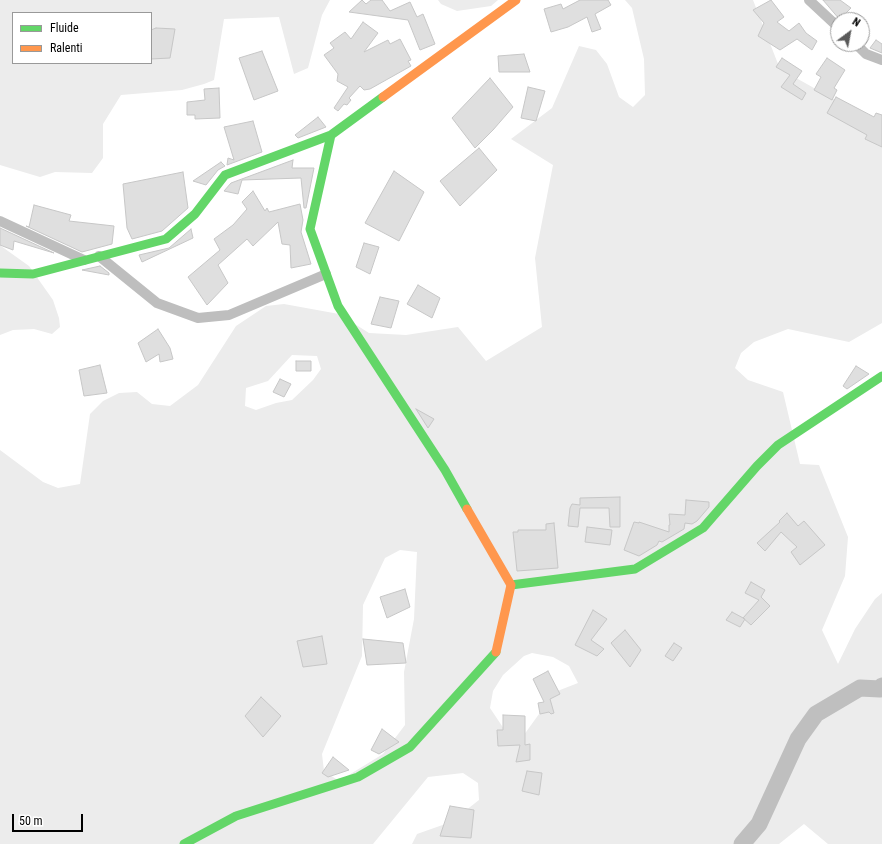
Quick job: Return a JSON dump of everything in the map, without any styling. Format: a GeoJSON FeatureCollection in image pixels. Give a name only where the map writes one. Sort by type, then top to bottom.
{"type":"FeatureCollection","features":[{"type":"Feature","properties":{"kind":"street"},"geometry":{"type":"LineString","coordinates":[[0,273],[32,274],[166,239],[195,214],[225,175],[284,154],[330,135],[516,0]]}},
{"type":"Feature","properties":{"kind":"street"},"geometry":{"type":"LineString","coordinates":[[809,0],[830,20]]}},
{"type":"Feature","properties":{"kind":"street"},"geometry":{"type":"LineString","coordinates":[[864,52],[882,60]]}},
{"type":"Feature","properties":{"kind":"street"},"geometry":{"type":"LineString","coordinates":[[184,844],[236,816],[358,777],[410,747],[496,653],[511,585],[445,470],[338,306],[310,229],[330,135]]}},
{"type":"Feature","properties":{"kind":"street"},"geometry":{"type":"LineString","coordinates":[[0,221],[84,260]]}},
{"type":"Feature","properties":{"kind":"street"},"geometry":{"type":"LineString","coordinates":[[99,256],[157,303],[198,318],[229,315],[326,274]]}},
{"type":"Feature","properties":{"kind":"street"},"geometry":{"type":"LineString","coordinates":[[511,585],[635,569],[703,528],[757,466],[778,445],[882,376]]}},
{"type":"Feature","properties":{"kind":"shaded area"},"geometry":{"type":"Polygon","coordinates":[[[0,0],[330,0],[322,15],[308,68],[294,74],[279,17],[224,19],[214,80],[182,90],[121,95],[103,124],[103,158],[92,173],[55,172],[40,177],[0,165],[0,0]]]}},
{"type":"Feature","properties":{"kind":"shaded area"},"geometry":{"type":"Polygon","coordinates":[[[438,0],[498,0],[491,6],[457,11],[441,4],[438,0]]]}},
{"type":"Feature","properties":{"kind":"shaded area"},"geometry":{"type":"Polygon","coordinates":[[[625,0],[753,0],[780,69],[882,126],[882,323],[849,342],[788,329],[754,342],[741,353],[735,368],[748,380],[783,392],[800,464],[819,465],[848,537],[845,576],[822,630],[838,664],[855,629],[875,599],[882,593],[882,844],[828,844],[804,824],[779,844],[412,844],[417,834],[451,822],[479,800],[478,783],[463,773],[428,777],[373,844],[0,844],[0,450],[43,482],[58,488],[80,484],[90,414],[103,401],[119,393],[137,392],[152,404],[170,406],[198,385],[236,326],[266,306],[284,304],[339,314],[369,333],[406,335],[458,327],[486,361],[542,327],[535,258],[553,165],[511,139],[552,108],[579,46],[596,50],[607,64],[619,97],[633,107],[645,95],[644,59],[632,8],[625,0]],[[292,355],[268,381],[246,388],[245,406],[256,410],[276,403],[292,400],[313,380],[321,369],[317,356],[292,355]],[[400,550],[385,558],[363,605],[362,656],[322,754],[324,771],[339,781],[383,754],[405,725],[404,672],[414,619],[417,552],[400,550]],[[532,653],[524,656],[503,675],[493,691],[490,708],[506,732],[521,739],[552,696],[560,690],[578,683],[569,666],[553,657],[532,653]]]}},
{"type":"Feature","properties":{"kind":"shaded area"},"geometry":{"type":"Polygon","coordinates":[[[0,231],[1,246],[29,266],[53,300],[59,318],[60,327],[52,334],[34,329],[13,330],[0,335],[0,231]]]}},
{"type":"Feature","properties":{"kind":"building"},"geometry":{"type":"Polygon","coordinates":[[[362,0],[366,4],[371,0],[382,0],[390,11],[410,2],[417,17],[423,14],[435,44],[420,50],[408,20],[349,12],[362,0]]]}},
{"type":"Feature","properties":{"kind":"building"},"geometry":{"type":"Polygon","coordinates":[[[580,0],[608,0],[611,5],[595,14],[601,29],[592,32],[587,17],[568,27],[551,32],[544,9],[561,4],[563,9],[580,0]]]}},
{"type":"Feature","properties":{"kind":"building"},"geometry":{"type":"Polygon","coordinates":[[[771,0],[784,17],[777,22],[789,31],[799,23],[806,33],[817,41],[812,50],[797,39],[780,50],[758,36],[764,23],[753,10],[771,0]]]}},
{"type":"Feature","properties":{"kind":"building"},"geometry":{"type":"Polygon","coordinates":[[[823,0],[840,0],[851,8],[847,12],[833,12],[823,0]]]}},
{"type":"Feature","properties":{"kind":"building"},"geometry":{"type":"Polygon","coordinates":[[[363,22],[378,33],[364,52],[388,40],[390,44],[400,39],[411,60],[408,61],[411,66],[370,89],[364,90],[360,86],[349,98],[351,100],[347,105],[344,104],[338,111],[334,108],[348,87],[337,81],[338,74],[324,55],[334,48],[330,43],[345,32],[351,39],[363,22]]]}},
{"type":"Feature","properties":{"kind":"building"},"geometry":{"type":"Polygon","coordinates":[[[156,28],[175,29],[170,58],[152,59],[152,30],[156,28]]]}},
{"type":"Feature","properties":{"kind":"building"},"geometry":{"type":"Polygon","coordinates":[[[876,40],[882,44],[882,53],[870,48],[876,40]]]}},
{"type":"Feature","properties":{"kind":"building"},"geometry":{"type":"Polygon","coordinates":[[[262,51],[278,91],[254,100],[239,58],[262,51]]]}},
{"type":"Feature","properties":{"kind":"building"},"geometry":{"type":"Polygon","coordinates":[[[524,54],[530,72],[499,72],[498,56],[524,54]]]}},
{"type":"Feature","properties":{"kind":"building"},"geometry":{"type":"Polygon","coordinates":[[[782,58],[802,71],[793,84],[806,93],[802,100],[781,87],[790,75],[776,67],[782,58]]]}},
{"type":"Feature","properties":{"kind":"building"},"geometry":{"type":"Polygon","coordinates":[[[827,58],[845,70],[834,88],[837,90],[832,100],[814,90],[821,77],[816,74],[827,58]]]}},
{"type":"Feature","properties":{"kind":"building"},"geometry":{"type":"Polygon","coordinates":[[[490,78],[513,107],[475,148],[452,118],[490,78]]]}},
{"type":"Feature","properties":{"kind":"building"},"geometry":{"type":"Polygon","coordinates":[[[528,87],[545,91],[536,121],[521,118],[528,87]]]}},
{"type":"Feature","properties":{"kind":"building"},"geometry":{"type":"Polygon","coordinates":[[[219,88],[220,118],[195,119],[195,115],[187,115],[187,102],[205,100],[204,89],[219,88]]]}},
{"type":"Feature","properties":{"kind":"building"},"geometry":{"type":"Polygon","coordinates":[[[836,97],[874,117],[876,113],[882,115],[882,147],[865,139],[867,135],[827,113],[836,97]]]}},
{"type":"Feature","properties":{"kind":"building"},"geometry":{"type":"Polygon","coordinates":[[[318,117],[326,127],[298,138],[295,135],[318,117]]]}},
{"type":"Feature","properties":{"kind":"building"},"geometry":{"type":"Polygon","coordinates":[[[253,121],[262,152],[227,165],[228,158],[234,160],[224,127],[253,121]]]}},
{"type":"Feature","properties":{"kind":"building"},"geometry":{"type":"Polygon","coordinates":[[[479,148],[497,170],[460,206],[440,181],[479,148]]]}},
{"type":"Feature","properties":{"kind":"building"},"geometry":{"type":"Polygon","coordinates":[[[293,160],[292,168],[314,168],[306,208],[304,208],[301,178],[242,180],[238,194],[224,191],[231,183],[293,160]]]}},
{"type":"Feature","properties":{"kind":"building"},"geometry":{"type":"Polygon","coordinates":[[[221,162],[225,166],[218,170],[206,185],[193,181],[221,162]]]}},
{"type":"Feature","properties":{"kind":"building"},"geometry":{"type":"Polygon","coordinates":[[[394,171],[424,192],[399,241],[365,223],[394,171]]]}},
{"type":"Feature","properties":{"kind":"building"},"geometry":{"type":"Polygon","coordinates":[[[183,172],[188,208],[162,231],[132,239],[127,228],[123,184],[183,172]]]}},
{"type":"Feature","properties":{"kind":"building"},"geometry":{"type":"Polygon","coordinates":[[[253,191],[265,211],[267,208],[269,212],[300,204],[303,220],[301,232],[311,264],[291,268],[290,245],[282,244],[278,222],[253,246],[247,239],[218,265],[228,283],[207,305],[188,277],[220,250],[214,239],[233,225],[247,209],[242,202],[253,191]]]}},
{"type":"Feature","properties":{"kind":"building"},"geometry":{"type":"Polygon","coordinates":[[[34,205],[71,215],[69,221],[114,226],[112,244],[82,252],[26,226],[29,227],[34,205]]]}},
{"type":"Feature","properties":{"kind":"building"},"geometry":{"type":"Polygon","coordinates":[[[0,228],[54,253],[14,241],[13,250],[0,245],[0,228]]]}},
{"type":"Feature","properties":{"kind":"building"},"geometry":{"type":"Polygon","coordinates":[[[191,229],[193,238],[142,262],[139,255],[169,248],[191,229]]]}},
{"type":"Feature","properties":{"kind":"building"},"geometry":{"type":"Polygon","coordinates":[[[364,243],[379,247],[370,274],[356,267],[364,243]]]}},
{"type":"Feature","properties":{"kind":"building"},"geometry":{"type":"Polygon","coordinates":[[[100,266],[109,273],[109,275],[82,270],[100,266]]]}},
{"type":"Feature","properties":{"kind":"building"},"geometry":{"type":"Polygon","coordinates":[[[418,285],[440,298],[432,318],[407,304],[418,285]]]}},
{"type":"Feature","properties":{"kind":"building"},"geometry":{"type":"Polygon","coordinates":[[[380,297],[399,301],[391,328],[371,324],[380,297]]]}},
{"type":"Feature","properties":{"kind":"building"},"geometry":{"type":"Polygon","coordinates":[[[158,329],[170,348],[173,359],[160,362],[159,354],[146,362],[138,343],[158,329]]]}},
{"type":"Feature","properties":{"kind":"building"},"geometry":{"type":"Polygon","coordinates":[[[296,361],[311,361],[311,371],[296,371],[296,361]]]}},
{"type":"Feature","properties":{"kind":"building"},"geometry":{"type":"Polygon","coordinates":[[[100,365],[107,393],[84,396],[79,370],[100,365]]]}},
{"type":"Feature","properties":{"kind":"building"},"geometry":{"type":"Polygon","coordinates":[[[856,366],[869,374],[847,389],[843,386],[856,366]]]}},
{"type":"Feature","properties":{"kind":"building"},"geometry":{"type":"Polygon","coordinates":[[[280,379],[291,384],[284,397],[273,392],[280,379]]]}},
{"type":"Feature","properties":{"kind":"building"},"geometry":{"type":"Polygon","coordinates":[[[416,409],[434,419],[428,428],[416,409]]]}},
{"type":"Feature","properties":{"kind":"building"},"geometry":{"type":"Polygon","coordinates":[[[620,497],[620,527],[610,527],[609,508],[580,508],[578,527],[568,526],[570,508],[572,504],[580,505],[580,498],[620,497]]]}},
{"type":"Feature","properties":{"kind":"building"},"geometry":{"type":"Polygon","coordinates":[[[686,500],[709,502],[709,507],[697,521],[692,524],[685,523],[684,529],[662,542],[659,541],[657,545],[639,556],[624,550],[634,522],[639,522],[669,532],[669,514],[685,515],[686,500]]]}},
{"type":"Feature","properties":{"kind":"building"},"geometry":{"type":"Polygon","coordinates":[[[787,513],[798,526],[804,521],[825,545],[800,565],[791,552],[797,547],[781,532],[765,551],[757,543],[780,522],[779,521],[787,513]]]}},
{"type":"Feature","properties":{"kind":"building"},"geometry":{"type":"Polygon","coordinates":[[[554,523],[558,568],[517,571],[513,532],[518,532],[518,530],[546,530],[546,524],[554,523]]]}},
{"type":"Feature","properties":{"kind":"building"},"geometry":{"type":"Polygon","coordinates":[[[587,527],[612,530],[610,545],[585,542],[587,527]]]}},
{"type":"Feature","properties":{"kind":"building"},"geometry":{"type":"Polygon","coordinates":[[[751,582],[765,590],[761,597],[770,606],[751,625],[743,618],[759,600],[745,593],[751,582]]]}},
{"type":"Feature","properties":{"kind":"building"},"geometry":{"type":"Polygon","coordinates":[[[405,589],[410,607],[387,618],[380,597],[405,589]]]}},
{"type":"Feature","properties":{"kind":"building"},"geometry":{"type":"Polygon","coordinates":[[[593,610],[607,619],[591,640],[604,649],[597,656],[575,645],[593,610]]]}},
{"type":"Feature","properties":{"kind":"building"},"geometry":{"type":"Polygon","coordinates":[[[732,612],[745,619],[740,627],[726,620],[732,612]]]}},
{"type":"Feature","properties":{"kind":"building"},"geometry":{"type":"Polygon","coordinates":[[[625,630],[641,650],[630,667],[611,643],[625,630]]]}},
{"type":"Feature","properties":{"kind":"building"},"geometry":{"type":"Polygon","coordinates":[[[322,636],[327,664],[303,667],[297,641],[322,636]]]}},
{"type":"Feature","properties":{"kind":"building"},"geometry":{"type":"Polygon","coordinates":[[[363,639],[403,643],[406,663],[367,665],[363,639]]]}},
{"type":"Feature","properties":{"kind":"building"},"geometry":{"type":"Polygon","coordinates":[[[674,643],[682,648],[673,661],[665,656],[674,643]]]}},
{"type":"Feature","properties":{"kind":"building"},"geometry":{"type":"Polygon","coordinates":[[[548,671],[560,694],[550,699],[554,713],[551,714],[549,712],[540,714],[538,703],[544,702],[533,679],[548,671]]]}},
{"type":"Feature","properties":{"kind":"building"},"geometry":{"type":"Polygon","coordinates":[[[261,697],[281,716],[263,737],[245,716],[261,697]]]}},
{"type":"Feature","properties":{"kind":"building"},"geometry":{"type":"Polygon","coordinates":[[[503,715],[525,716],[525,745],[530,744],[530,760],[516,762],[520,745],[498,746],[497,730],[503,730],[503,715]]]}},
{"type":"Feature","properties":{"kind":"building"},"geometry":{"type":"Polygon","coordinates":[[[382,729],[399,742],[379,754],[371,750],[382,729]]]}},
{"type":"Feature","properties":{"kind":"building"},"geometry":{"type":"Polygon","coordinates":[[[333,757],[349,770],[328,777],[322,773],[333,757]]]}},
{"type":"Feature","properties":{"kind":"building"},"geometry":{"type":"Polygon","coordinates":[[[527,771],[542,773],[539,795],[522,791],[527,771]]]}},
{"type":"Feature","properties":{"kind":"building"},"geometry":{"type":"Polygon","coordinates":[[[450,806],[474,810],[471,838],[440,836],[450,806]]]}},
{"type":"Feature","properties":{"kind":"waterway"},"geometry":{"type":"LineString","coordinates":[[742,844],[759,824],[798,739],[816,714],[860,688],[880,689],[882,686]]}},
{"type":"Feature","properties":{"kind":"traffic: fast"},"geometry":{"type":"LineString","coordinates":[[0,273],[33,274],[166,239],[195,214],[225,175],[331,135],[383,97]]}},
{"type":"Feature","properties":{"kind":"traffic: fast"},"geometry":{"type":"LineString","coordinates":[[331,135],[310,229],[338,306],[445,470],[467,509]]}},
{"type":"Feature","properties":{"kind":"traffic: fast"},"geometry":{"type":"LineString","coordinates":[[511,585],[635,569],[703,528],[757,466],[778,445],[882,376]]}},
{"type":"Feature","properties":{"kind":"traffic: fast"},"geometry":{"type":"LineString","coordinates":[[184,844],[236,816],[358,777],[410,747],[496,652]]}},
{"type":"Feature","properties":{"kind":"traffic: slow"},"geometry":{"type":"LineString","coordinates":[[383,97],[516,0]]}},
{"type":"Feature","properties":{"kind":"traffic: slow"},"geometry":{"type":"LineString","coordinates":[[467,509],[511,585],[496,652]]}}]}
